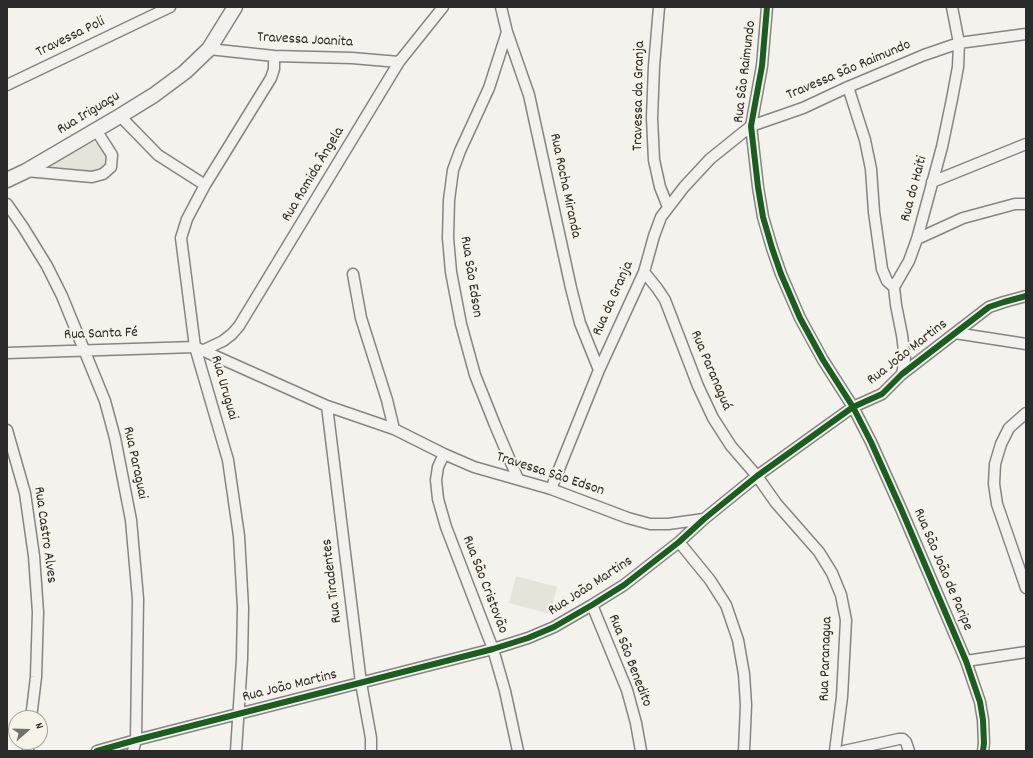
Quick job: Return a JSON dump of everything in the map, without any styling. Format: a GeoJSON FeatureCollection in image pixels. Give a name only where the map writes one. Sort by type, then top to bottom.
{"type":"FeatureCollection","features":[{"type":"Feature","properties":{"kind":"main road","name":"Rua Iriguaçu"},"geometry":{"type":"LineString","coordinates":[[7,180],[26,171],[120,116],[154,95],[185,72],[209,49],[235,7]]}},
{"type":"Feature","properties":{"kind":"street","name":"Travessa Poli"},"geometry":{"type":"LineString","coordinates":[[7,85],[170,7]]}},
{"type":"Feature","properties":{"kind":"street","name":"Rua Romida Ângela"},"geometry":{"type":"LineString","coordinates":[[200,348],[223,341],[239,326],[399,62],[443,7]]}},
{"type":"Feature","properties":{"kind":"street","name":"Rua Rocha Miranda"},"geometry":{"type":"LineString","coordinates":[[501,7],[507,32],[529,95],[580,323],[598,370]]}},
{"type":"Feature","properties":{"kind":"street","name":"Travessa da Granja"},"geometry":{"type":"LineString","coordinates":[[659,7],[654,66],[654,160],[660,187],[668,207]]}},
{"type":"Feature","properties":{"kind":"street","name":"Rua São Raimundo"},"geometry":{"type":"LineString","coordinates":[[767,7],[762,66],[751,126],[763,216],[781,274],[800,318],[823,360],[853,406]]}},
{"type":"Feature","properties":{"kind":"street","name":"Rua do Haiti"},"geometry":{"type":"LineString","coordinates":[[894,287],[909,261],[917,239],[942,147],[958,67],[959,43],[952,7]]}},
{"type":"Feature","properties":{"kind":"street","name":"Rua São Edson"},"geometry":{"type":"LineString","coordinates":[[507,32],[489,88],[460,151],[453,170],[448,200],[448,238],[451,272],[461,324],[475,375],[494,425],[518,479]]}},
{"type":"Feature","properties":{"kind":"street","name":"Travessa São Raimundo"},"geometry":{"type":"LineString","coordinates":[[751,126],[803,108],[924,55],[959,43],[1026,34]]}},
{"type":"Feature","properties":{"kind":"street","name":"Travessa Joanita"},"geometry":{"type":"LineString","coordinates":[[209,49],[274,56],[352,58],[399,62]]}},
{"type":"Feature","properties":{"kind":"street","name":"Rua Uruguai"},"geometry":{"type":"LineString","coordinates":[[236,751],[244,608],[239,536],[228,460],[200,348],[181,238],[187,219],[205,185],[271,78],[274,69],[274,56]]}},
{"type":"Feature","properties":{"kind":"street"},"geometry":{"type":"LineString","coordinates":[[848,87],[865,140],[871,169],[874,212],[882,269],[887,281],[894,287],[902,335],[904,359],[902,374]]}},
{"type":"Feature","properties":{"kind":"street"},"geometry":{"type":"LineString","coordinates":[[120,116],[158,155],[205,185]]}},
{"type":"Feature","properties":{"kind":"street","name":"Rua da Granja"},"geometry":{"type":"LineString","coordinates":[[551,489],[598,370],[644,272],[661,217],[684,186],[710,159],[751,126]]}},
{"type":"Feature","properties":{"kind":"street"},"geometry":{"type":"LineString","coordinates":[[26,171],[92,177],[103,174],[111,167],[112,155],[96,130]]}},
{"type":"Feature","properties":{"kind":"street"},"geometry":{"type":"LineString","coordinates":[[932,182],[1026,144]]}},
{"type":"Feature","properties":{"kind":"street","name":"Rua Paraguai"},"geometry":{"type":"LineString","coordinates":[[7,204],[23,226],[47,266],[62,296],[107,408],[115,438],[131,520],[138,599],[136,740],[133,751]]}},
{"type":"Feature","properties":{"kind":"street"},"geometry":{"type":"LineString","coordinates":[[917,239],[963,218],[1016,204],[1026,204]]}},
{"type":"Feature","properties":{"kind":"street","name":"Rua Paranaguá"},"geometry":{"type":"LineString","coordinates":[[644,272],[665,300],[698,386],[713,418],[731,446],[757,476]]}},
{"type":"Feature","properties":{"kind":"street"},"geometry":{"type":"LineString","coordinates":[[353,274],[361,318],[387,400],[394,428]]}},
{"type":"Feature","properties":{"kind":"street","name":"Rua João Martins"},"geometry":{"type":"LineString","coordinates":[[97,751],[428,667],[528,638],[554,627],[624,584],[678,542],[757,476],[853,406],[882,394],[902,374],[989,307],[1026,296]]}},
{"type":"Feature","properties":{"kind":"street"},"geometry":{"type":"LineString","coordinates":[[955,333],[1026,344]]}},
{"type":"Feature","properties":{"kind":"street","name":"Travessa São Edson"},"geometry":{"type":"LineString","coordinates":[[200,348],[327,406],[394,428],[444,454],[474,467],[551,489],[650,524],[668,524],[704,520]]}},
{"type":"Feature","properties":{"kind":"street","name":"Rua Santa Fé"},"geometry":{"type":"LineString","coordinates":[[7,353],[200,348]]}},
{"type":"Feature","properties":{"kind":"street","name":"Rua Tiradentes"},"geometry":{"type":"LineString","coordinates":[[327,406],[361,683],[371,738],[371,751]]}},
{"type":"Feature","properties":{"kind":"street","name":"Rua São João de Paripe"},"geometry":{"type":"LineString","coordinates":[[853,406],[902,511],[966,661],[980,702],[983,720],[984,743],[982,751]]}},
{"type":"Feature","properties":{"kind":"street"},"geometry":{"type":"LineString","coordinates":[[1026,413],[1009,428],[1001,444],[995,464],[994,484],[997,504],[1026,588]]}},
{"type":"Feature","properties":{"kind":"street","name":"Rua Castro Alves"},"geometry":{"type":"LineString","coordinates":[[7,430],[25,493],[34,556],[38,612],[36,678],[33,710]]}},
{"type":"Feature","properties":{"kind":"street","name":"Rua São Cristovão"},"geometry":{"type":"LineString","coordinates":[[444,454],[438,467],[436,480],[438,499],[446,527],[493,649],[505,690],[518,751]]}},
{"type":"Feature","properties":{"kind":"street","name":"Rua Paranagua"},"geometry":{"type":"LineString","coordinates":[[757,476],[776,502],[819,552],[832,573],[841,595],[846,620],[845,651],[842,698],[835,751]]}},
{"type":"Feature","properties":{"kind":"street"},"geometry":{"type":"LineString","coordinates":[[678,542],[710,580],[726,605],[738,640],[744,674],[746,705],[744,751]]}},
{"type":"Feature","properties":{"kind":"street","name":"Rua São Benedito"},"geometry":{"type":"LineString","coordinates":[[592,605],[627,690],[636,723],[641,751]]}},
{"type":"Feature","properties":{"kind":"street"},"geometry":{"type":"LineString","coordinates":[[966,661],[1026,652]]}},
{"type":"Feature","properties":{"kind":"street"},"geometry":{"type":"LineString","coordinates":[[844,751],[899,739],[903,739],[906,742],[909,751]]}},
{"type":"Feature","properties":{"kind":"shaded area"},"geometry":{"type":"Polygon","coordinates":[[[92,143],[96,143],[100,146],[107,157],[107,163],[99,171],[46,170],[46,167],[92,143]]]}},
{"type":"Feature","properties":{"kind":"shaded area"},"geometry":{"type":"Polygon","coordinates":[[[516,576],[557,587],[550,614],[509,603],[516,576]]]}},
{"type":"Feature","properties":{"kind":"cycle path"},"geometry":{"type":"LineString","coordinates":[[767,7],[762,66],[751,126],[763,217],[781,274],[800,318],[823,360],[853,407],[871,442],[966,661],[980,702],[983,720],[983,751]]}},
{"type":"Feature","properties":{"kind":"cycle path"},"geometry":{"type":"LineString","coordinates":[[97,751],[493,649],[528,638],[554,627],[624,585],[679,542],[704,519],[757,476],[853,407],[882,394],[902,374],[989,307],[1026,296]]}}]}
